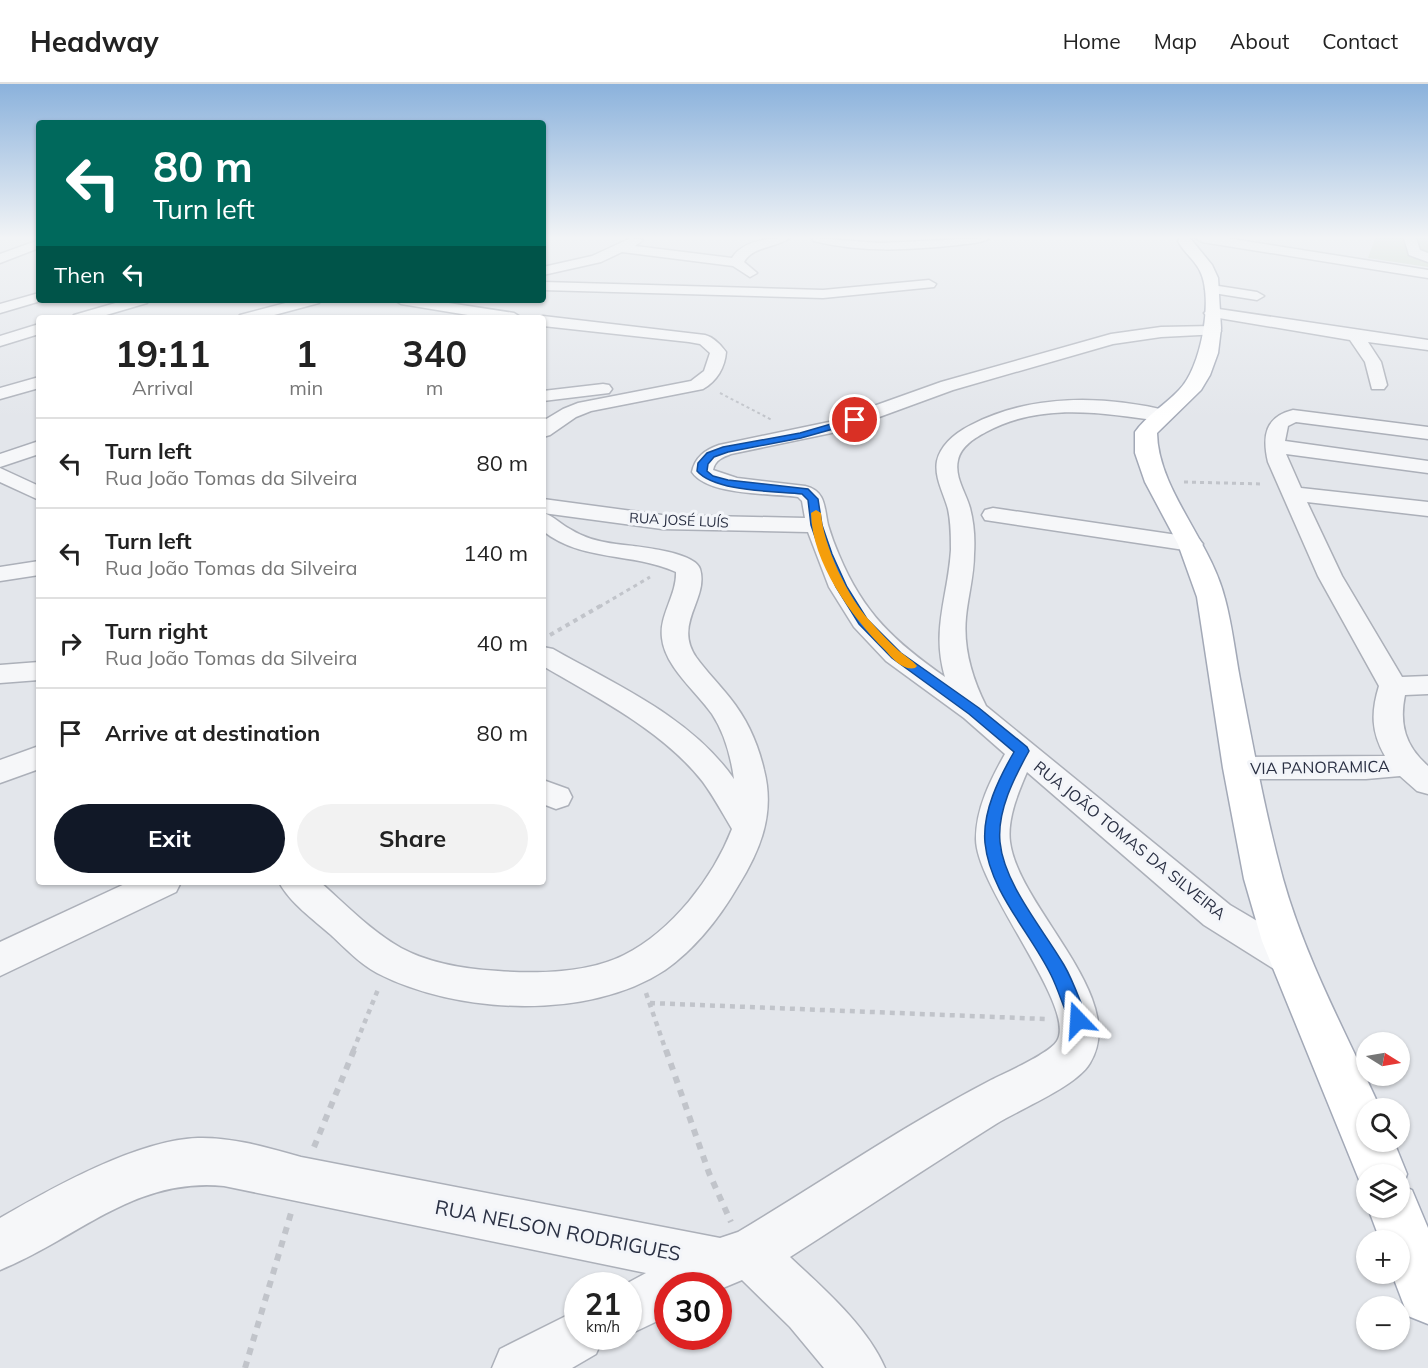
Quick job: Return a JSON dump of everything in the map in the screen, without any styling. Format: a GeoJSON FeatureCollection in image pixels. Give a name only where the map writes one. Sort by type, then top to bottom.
{"type":"FeatureCollection","features":[{"type":"Feature","properties":{"kind":"main road"},"geometry":{"type":"LineString","coordinates":[[1212,298],[1210,351],[1199,379],[1194,388],[1161,415],[1146,432],[1146,453],[1156,482],[1191,544],[1211,597],[1240,768],[1264,879],[1283,941],[1356,1111]]}},
{"type":"Feature","properties":{"kind":"main road"},"geometry":{"type":"LineString","coordinates":[[1398,1218],[1428,1296]]}},
{"type":"Feature","properties":{"kind":"street"},"geometry":{"type":"LineString","coordinates":[[0,309],[36,298]]}},
{"type":"Feature","properties":{"kind":"street"},"geometry":{"type":"LineString","coordinates":[[90,315],[132,303]]}},
{"type":"Feature","properties":{"kind":"street"},"geometry":{"type":"LineString","coordinates":[[255,315],[300,303]]}},
{"type":"Feature","properties":{"kind":"street"},"geometry":{"type":"LineString","coordinates":[[417,303],[492,315]]}},
{"type":"Feature","properties":{"kind":"street"},"geometry":{"type":"LineString","coordinates":[[428,315],[449,309]]}},
{"type":"Feature","properties":{"kind":"street","name":"RUA JOÃO TOMAS DA SILVEIRA"},"geometry":{"type":"LineString","coordinates":[[1291,960],[1217,915],[974,711],[896,655],[863,621],[841,587],[826,554],[817,525],[813,499],[805,492],[728,483],[710,478],[702,471],[703,463],[711,455],[726,449],[834,427],[947,386],[1111,339],[1212,322],[1292,324],[1356,337],[1428,345]]}},
{"type":"Feature","properties":{"kind":"street"},"geometry":{"type":"LineString","coordinates":[[546,327],[672,334],[705,340],[718,352],[718,362],[705,378],[678,390],[588,406],[564,416],[546,429]]}},
{"type":"Feature","properties":{"kind":"street"},"geometry":{"type":"LineString","coordinates":[[0,341],[36,330]]}},
{"type":"Feature","properties":{"kind":"street"},"geometry":{"type":"LineString","coordinates":[[1356,337],[1373,362],[1378,385]]}},
{"type":"Feature","properties":{"kind":"street"},"geometry":{"type":"LineString","coordinates":[[0,377],[31,384]]}},
{"type":"Feature","properties":{"kind":"street"},"geometry":{"type":"LineString","coordinates":[[546,396],[705,378]]}},
{"type":"Feature","properties":{"kind":"street"},"geometry":{"type":"LineString","coordinates":[[0,394],[31,384]]}},
{"type":"Feature","properties":{"kind":"street"},"geometry":{"type":"LineString","coordinates":[[974,711],[960,682],[954,659],[952,626],[962,565],[963,537],[946,463],[953,448],[967,435],[991,420],[1011,412],[1036,408],[1111,409],[1161,415]]}},
{"type":"Feature","properties":{"kind":"street"},"geometry":{"type":"LineString","coordinates":[[1418,774],[1395,750],[1385,724],[1393,686],[1336,586],[1278,462],[1274,446],[1279,423],[1293,416],[1428,433]]}},
{"type":"Feature","properties":{"kind":"street"},"geometry":{"type":"LineString","coordinates":[[1274,446],[1428,467]]}},
{"type":"Feature","properties":{"kind":"street"},"geometry":{"type":"LineString","coordinates":[[0,461],[36,448]]}},
{"type":"Feature","properties":{"kind":"street"},"geometry":{"type":"LineString","coordinates":[[0,474],[36,492]]}},
{"type":"Feature","properties":{"kind":"street"},"geometry":{"type":"LineString","coordinates":[[1290,489],[1428,509]]}},
{"type":"Feature","properties":{"kind":"street","name":"RUA JOSÉ LUÍS"},"geometry":{"type":"LineString","coordinates":[[546,506],[662,522],[817,525]]}},
{"type":"Feature","properties":{"kind":"street"},"geometry":{"type":"LineString","coordinates":[[993,515],[1191,544]]}},
{"type":"Feature","properties":{"kind":"street"},"geometry":{"type":"LineString","coordinates":[[300,885],[321,906],[389,961],[430,977],[484,988],[539,990],[592,981],[637,967],[663,949],[696,918],[727,875],[749,829],[752,797],[749,772],[740,739],[727,714],[687,663],[675,639],[675,620],[690,578],[688,568],[660,557],[593,548],[570,540],[546,522]]}},
{"type":"Feature","properties":{"kind":"street"},"geometry":{"type":"LineString","coordinates":[[0,574],[35,565]]}},
{"type":"Feature","properties":{"kind":"street"},"geometry":{"type":"LineString","coordinates":[[546,657],[644,715],[677,738],[714,774],[749,829]]}},
{"type":"Feature","properties":{"kind":"street"},"geometry":{"type":"LineString","coordinates":[[0,674],[36,671]]}},
{"type":"Feature","properties":{"kind":"street"},"geometry":{"type":"LineString","coordinates":[[1393,686],[1428,685]]}},
{"type":"Feature","properties":{"kind":"street"},"geometry":{"type":"LineString","coordinates":[[704,1272],[735,1258],[983,1107],[1062,1062],[1075,1050],[1080,1037],[1078,1020],[1059,972],[1003,879],[992,843],[995,817],[1005,781],[1022,751]]}},
{"type":"Feature","properties":{"kind":"street"},"geometry":{"type":"LineString","coordinates":[[0,772],[36,758]]}},
{"type":"Feature","properties":{"kind":"street","name":"VIA PANORAMICA"},"geometry":{"type":"LineString","coordinates":[[1240,768],[1366,768],[1418,774]]}},
{"type":"Feature","properties":{"kind":"street"},"geometry":{"type":"LineString","coordinates":[[0,960],[157,885]]}},
{"type":"Feature","properties":{"kind":"street","name":"RUA NELSON RODRIGUES"},"geometry":{"type":"LineString","coordinates":[[0,1246],[28,1228],[114,1185],[162,1167],[195,1161],[232,1163],[301,1180],[735,1258]]}},
{"type":"Feature","properties":{"kind":"street"},"geometry":{"type":"LineString","coordinates":[[735,1258],[808,1309],[858,1368]]}},
{"type":"Feature","properties":{"kind":"street"},"geometry":{"type":"LineString","coordinates":[[519,1368],[564,1344]]}},
{"type":"Feature","properties":{"kind":"path"},"geometry":{"type":"LineString","coordinates":[[705,378],[801,435]]}},
{"type":"Feature","properties":{"kind":"path"},"geometry":{"type":"LineString","coordinates":[[1173,482],[1290,489]]}},
{"type":"Feature","properties":{"kind":"path"},"geometry":{"type":"LineString","coordinates":[[546,637],[677,562]]}},
{"type":"Feature","properties":{"kind":"path"},"geometry":{"type":"LineString","coordinates":[[637,967],[709,1173],[727,1214],[735,1258]]}},
{"type":"Feature","properties":{"kind":"path"},"geometry":{"type":"LineString","coordinates":[[650,1003],[1078,1020]]}},
{"type":"Feature","properties":{"kind":"slow traffic"},"geometry":{"type":"LineString","coordinates":[[816,513],[817,525],[826,554],[841,587],[863,621],[896,655],[911,666]]}},
{"type":"Feature","properties":{"kind":"route"},"geometry":{"type":"LineString","coordinates":[[855,420],[801,435],[726,449],[711,455],[703,463],[702,471],[710,478],[728,483],[787,488],[805,492],[813,499],[817,525],[826,554],[841,587],[863,621],[896,655],[974,711],[1022,751],[1005,781],[995,817],[992,843],[1003,879],[1059,972],[1078,1020]]}}]}
